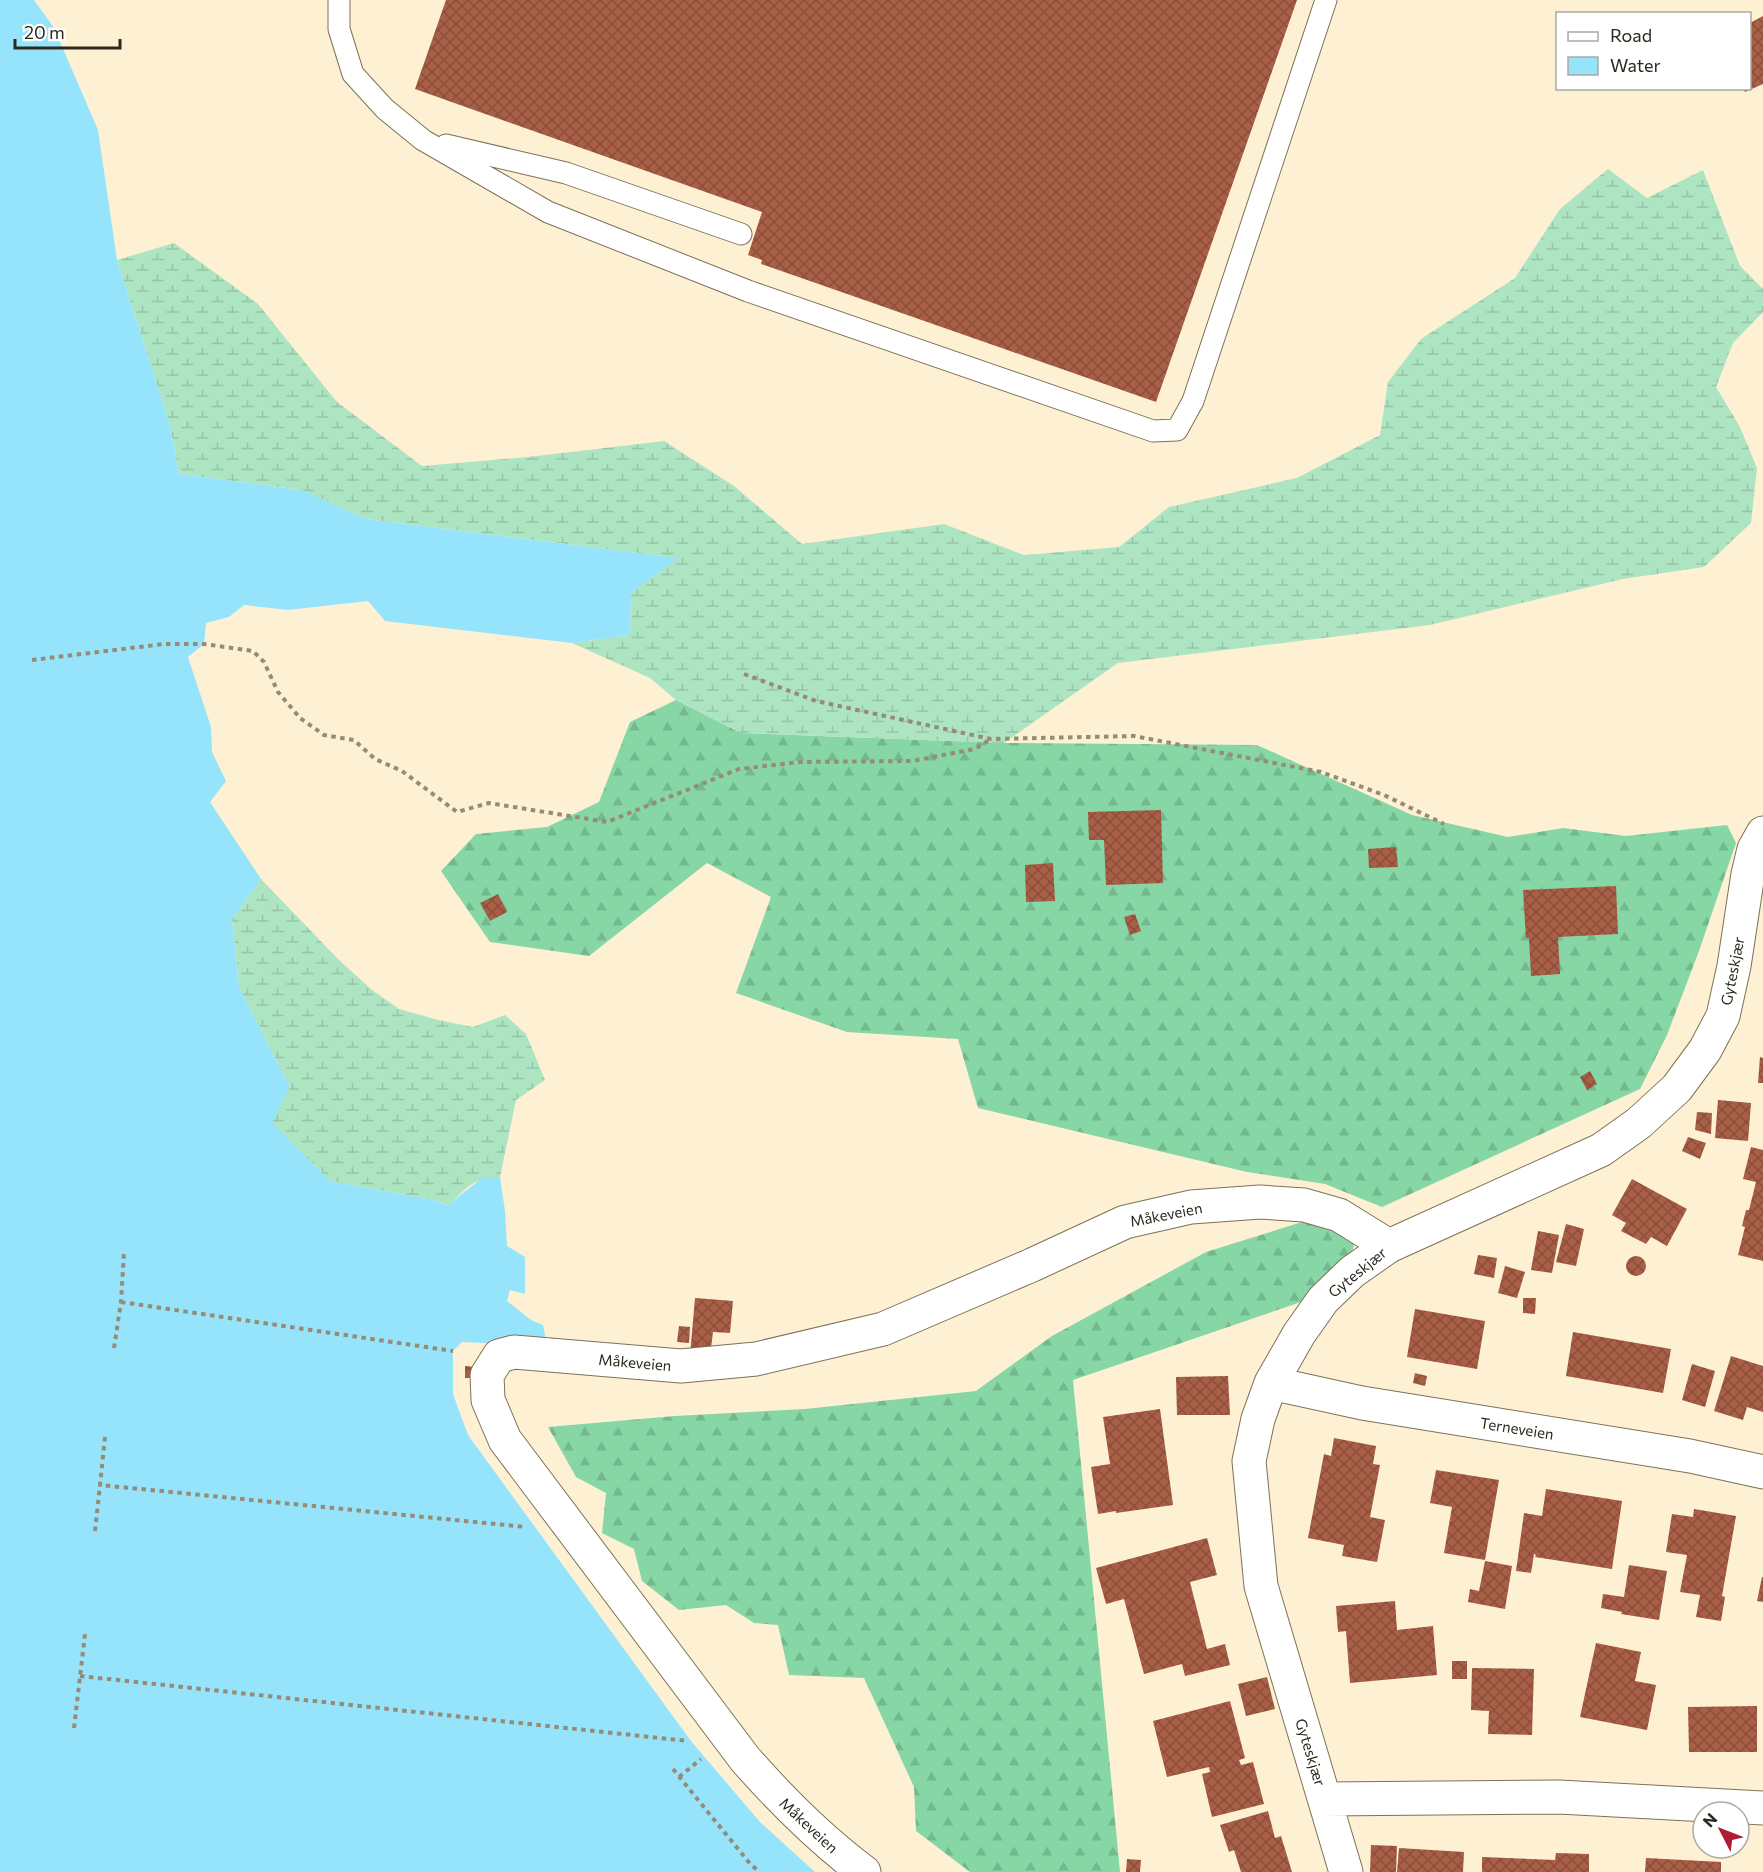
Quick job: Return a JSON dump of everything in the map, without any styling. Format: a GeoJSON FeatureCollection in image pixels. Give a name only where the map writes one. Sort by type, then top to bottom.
{"type":"FeatureCollection","features":[{"type":"Feature","properties":{"kind":"street","name":"Gyteskjær"},"geometry":{"type":"LineString","coordinates":[[1346,1872],[1261,1586],[1249,1461],[1258,1419],[1271,1383],[1299,1334],[1323,1300],[1352,1272],[1389,1246],[1601,1150],[1639,1123],[1677,1088],[1705,1050],[1723,1016],[1734,966],[1748,874],[1754,849],[1763,833]]}},
{"type":"Feature","properties":{"kind":"street","name":"Måkeveien"},"geometry":{"type":"LineString","coordinates":[[864,1872],[837,1851],[780,1798],[745,1759],[505,1440],[488,1400],[487,1375],[499,1356],[514,1352],[681,1366],[756,1359],[883,1329],[1125,1222],[1191,1207],[1260,1202],[1304,1205],[1339,1215],[1389,1246]]}},
{"type":"Feature","properties":{"kind":"street","name":"Terneveien"},"geometry":{"type":"LineString","coordinates":[[1271,1383],[1362,1403],[1690,1456],[1763,1472]]}},
{"type":"Feature","properties":{"kind":"street"},"geometry":{"type":"LineString","coordinates":[[1325,1799],[1559,1797],[1763,1808]]}},
{"type":"Feature","properties":{"kind":"lane"},"geometry":{"type":"LineString","coordinates":[[339,0],[339,29],[354,74],[386,109],[423,140],[548,212],[748,291],[1153,431],[1178,430],[1193,400],[1326,0]]}},
{"type":"Feature","properties":{"kind":"lane"},"geometry":{"type":"LineString","coordinates":[[423,140],[566,173],[741,234]]}},
{"type":"Feature","properties":{"kind":"path"},"geometry":{"type":"LineString","coordinates":[[33,660],[164,644],[204,644],[253,651],[264,662],[278,692],[300,718],[324,735],[354,740],[375,759],[402,771],[457,812],[489,803],[608,822],[739,769],[801,762],[912,761],[975,749],[991,739]]}},
{"type":"Feature","properties":{"kind":"path"},"geometry":{"type":"LineString","coordinates":[[744,674],[816,701],[991,739],[1134,736],[1321,772],[1384,795],[1444,824]]}},
{"type":"Feature","properties":{"kind":"path"},"geometry":{"type":"LineString","coordinates":[[114,1348],[124,1252]]}},
{"type":"Feature","properties":{"kind":"path"},"geometry":{"type":"LineString","coordinates":[[120,1302],[453,1351]]}},
{"type":"Feature","properties":{"kind":"path"},"geometry":{"type":"LineString","coordinates":[[95,1530],[105,1437]]}},
{"type":"Feature","properties":{"kind":"path"},"geometry":{"type":"LineString","coordinates":[[100,1485],[536,1528]]}},
{"type":"Feature","properties":{"kind":"path"},"geometry":{"type":"LineString","coordinates":[[74,1728],[85,1634]]}},
{"type":"Feature","properties":{"kind":"path"},"geometry":{"type":"LineString","coordinates":[[80,1676],[691,1741]]}},
{"type":"Feature","properties":{"kind":"path"},"geometry":{"type":"LineString","coordinates":[[679,1777],[704,1756]]}},
{"type":"Feature","properties":{"kind":"path"},"geometry":{"type":"LineString","coordinates":[[673,1769],[751,1865],[760,1872]]}},
{"type":"Feature","properties":{"kind":"green space"},"geometry":{"type":"Polygon","coordinates":[[[1608,169],[1647,198],[1703,170],[1740,266],[1763,289],[1763,312],[1733,343],[1716,387],[1740,427],[1757,468],[1751,523],[1704,567],[1623,579],[1430,625],[1118,663],[1004,743],[741,733],[676,700],[650,678],[572,643],[630,635],[631,593],[677,558],[366,519],[302,490],[179,474],[170,425],[117,260],[174,243],[258,304],[337,402],[422,466],[528,457],[664,441],[734,486],[802,544],[944,524],[1024,555],[1119,547],[1169,507],[1297,478],[1380,435],[1388,382],[1421,339],[1515,278],[1560,209],[1608,169]]]}},
{"type":"Feature","properties":{"kind":"green space"},"geometry":{"type":"Polygon","coordinates":[[[676,700],[741,733],[1004,743],[1257,745],[1412,815],[1508,837],[1563,828],[1626,836],[1727,825],[1736,843],[1667,1035],[1640,1089],[1382,1207],[1325,1184],[1247,1172],[978,1108],[958,1039],[847,1032],[736,993],[771,897],[707,863],[589,956],[490,942],[441,871],[476,834],[547,827],[599,802],[630,722],[676,700]]]}},
{"type":"Feature","properties":{"kind":"green space"},"geometry":{"type":"Polygon","coordinates":[[[261,879],[338,959],[372,990],[399,1009],[473,1027],[505,1015],[526,1034],[545,1080],[516,1100],[500,1177],[476,1182],[466,1188],[449,1205],[330,1181],[271,1123],[290,1087],[239,987],[232,919],[261,879]]]}},
{"type":"Feature","properties":{"kind":"green space"},"geometry":{"type":"Polygon","coordinates":[[[1315,1218],[1355,1237],[1351,1262],[1301,1302],[1073,1380],[1120,1872],[970,1872],[916,1831],[914,1787],[864,1678],[789,1675],[778,1625],[754,1623],[726,1605],[679,1610],[642,1581],[634,1549],[602,1533],[606,1493],[576,1477],[548,1427],[675,1416],[805,1409],[976,1391],[1052,1336],[1206,1252],[1315,1218]]]}},
{"type":"Feature","properties":{"kind":"water"},"geometry":{"type":"Polygon","coordinates":[[[0,0],[34,0],[54,28],[98,130],[117,260],[170,425],[179,474],[302,490],[366,519],[678,558],[631,593],[630,635],[572,643],[385,621],[368,601],[288,610],[244,605],[229,617],[206,623],[204,644],[188,657],[211,727],[212,752],[226,781],[210,802],[261,879],[232,919],[239,987],[290,1087],[272,1123],[330,1181],[433,1200],[448,1205],[482,1178],[500,1177],[507,1246],[525,1257],[525,1294],[510,1290],[507,1301],[531,1320],[543,1325],[547,1346],[462,1342],[453,1351],[453,1394],[468,1435],[691,1741],[760,1822],[815,1872],[0,1872],[0,0]]]}},
{"type":"Feature","properties":{"kind":"building"},"geometry":{"type":"Polygon","coordinates":[[[446,0],[1297,0],[1156,402],[761,264],[762,260],[748,255],[762,212],[415,89],[446,0]]]}},
{"type":"Feature","properties":{"kind":"building"},"geometry":{"type":"Polygon","coordinates":[[[1763,16],[1763,84],[1751,89],[1751,22],[1763,16]]]}},
{"type":"Feature","properties":{"kind":"building"},"geometry":{"type":"Polygon","coordinates":[[[1161,810],[1163,883],[1106,885],[1104,840],[1089,840],[1088,812],[1161,810]]]}},
{"type":"Feature","properties":{"kind":"building"},"geometry":{"type":"Polygon","coordinates":[[[1396,847],[1398,867],[1369,868],[1368,849],[1396,847]]]}},
{"type":"Feature","properties":{"kind":"building"},"geometry":{"type":"Polygon","coordinates":[[[1053,863],[1055,901],[1026,902],[1025,865],[1053,863]]]}},
{"type":"Feature","properties":{"kind":"building"},"geometry":{"type":"Polygon","coordinates":[[[1616,886],[1618,934],[1558,937],[1560,974],[1531,976],[1523,890],[1616,886]]]}},
{"type":"Feature","properties":{"kind":"building"},"geometry":{"type":"Polygon","coordinates":[[[498,894],[507,912],[490,921],[480,903],[498,894]]]}},
{"type":"Feature","properties":{"kind":"building"},"geometry":{"type":"Polygon","coordinates":[[[1135,914],[1141,931],[1130,935],[1124,917],[1135,914]]]}},
{"type":"Feature","properties":{"kind":"building"},"geometry":{"type":"Polygon","coordinates":[[[1760,1057],[1763,1058],[1763,1083],[1758,1083],[1760,1057]]]}},
{"type":"Feature","properties":{"kind":"building"},"geometry":{"type":"Polygon","coordinates":[[[1590,1071],[1597,1084],[1587,1090],[1580,1077],[1590,1071]]]}},
{"type":"Feature","properties":{"kind":"building"},"geometry":{"type":"Polygon","coordinates":[[[1718,1100],[1751,1103],[1748,1141],[1715,1138],[1718,1100]]]}},
{"type":"Feature","properties":{"kind":"building"},"geometry":{"type":"Polygon","coordinates":[[[1697,1112],[1712,1113],[1711,1134],[1695,1130],[1697,1112]]]}},
{"type":"Feature","properties":{"kind":"building"},"geometry":{"type":"Polygon","coordinates":[[[1688,1137],[1706,1143],[1700,1159],[1682,1151],[1688,1137]]]}},
{"type":"Feature","properties":{"kind":"building"},"geometry":{"type":"Polygon","coordinates":[[[1751,1147],[1763,1150],[1763,1261],[1738,1255],[1745,1227],[1742,1226],[1746,1210],[1749,1210],[1756,1182],[1743,1179],[1751,1147]]]}},
{"type":"Feature","properties":{"kind":"building"},"geometry":{"type":"Polygon","coordinates":[[[1632,1179],[1687,1209],[1667,1246],[1651,1237],[1646,1244],[1621,1231],[1626,1223],[1612,1215],[1632,1179]]]}},
{"type":"Feature","properties":{"kind":"building"},"geometry":{"type":"Polygon","coordinates":[[[1566,1224],[1584,1229],[1576,1266],[1556,1262],[1566,1224]]]}},
{"type":"Feature","properties":{"kind":"building"},"geometry":{"type":"Polygon","coordinates":[[[1538,1231],[1559,1235],[1552,1273],[1531,1270],[1538,1231]]]}},
{"type":"Feature","properties":{"kind":"building"},"geometry":{"type":"Polygon","coordinates":[[[1478,1255],[1497,1258],[1494,1278],[1474,1274],[1478,1255]]]}},
{"type":"Feature","properties":{"kind":"building"},"geometry":{"type":"Polygon","coordinates":[[[1636,1256],[1643,1259],[1646,1266],[1643,1273],[1636,1276],[1629,1273],[1626,1266],[1629,1259],[1636,1256]]]}},
{"type":"Feature","properties":{"kind":"building"},"geometry":{"type":"Polygon","coordinates":[[[1505,1266],[1525,1272],[1517,1298],[1498,1293],[1505,1266]]]}},
{"type":"Feature","properties":{"kind":"building"},"geometry":{"type":"Polygon","coordinates":[[[695,1298],[733,1301],[730,1333],[713,1332],[710,1356],[690,1355],[695,1298]]]}},
{"type":"Feature","properties":{"kind":"building"},"geometry":{"type":"Polygon","coordinates":[[[1523,1298],[1536,1298],[1535,1314],[1523,1313],[1523,1298]]]}},
{"type":"Feature","properties":{"kind":"building"},"geometry":{"type":"Polygon","coordinates":[[[1415,1309],[1485,1321],[1477,1369],[1407,1357],[1415,1309]]]}},
{"type":"Feature","properties":{"kind":"building"},"geometry":{"type":"Polygon","coordinates":[[[679,1326],[690,1327],[689,1343],[677,1342],[679,1326]]]}},
{"type":"Feature","properties":{"kind":"building"},"geometry":{"type":"Polygon","coordinates":[[[1573,1332],[1671,1349],[1663,1393],[1566,1376],[1573,1332]]]}},
{"type":"Feature","properties":{"kind":"building"},"geometry":{"type":"Polygon","coordinates":[[[1731,1356],[1763,1366],[1763,1412],[1747,1407],[1743,1420],[1714,1411],[1731,1356]]]}},
{"type":"Feature","properties":{"kind":"building"},"geometry":{"type":"Polygon","coordinates":[[[1692,1364],[1715,1371],[1705,1407],[1682,1400],[1692,1364]]]}},
{"type":"Feature","properties":{"kind":"building"},"geometry":{"type":"Polygon","coordinates":[[[465,1366],[476,1367],[475,1378],[465,1378],[465,1366]]]}},
{"type":"Feature","properties":{"kind":"building"},"geometry":{"type":"Polygon","coordinates":[[[1415,1373],[1427,1376],[1425,1386],[1413,1383],[1415,1373]]]}},
{"type":"Feature","properties":{"kind":"building"},"geometry":{"type":"Polygon","coordinates":[[[1228,1376],[1230,1415],[1177,1415],[1176,1377],[1228,1376]]]}},
{"type":"Feature","properties":{"kind":"building"},"geometry":{"type":"Polygon","coordinates":[[[1160,1409],[1173,1505],[1098,1514],[1091,1467],[1110,1464],[1103,1417],[1160,1409]]]}},
{"type":"Feature","properties":{"kind":"building"},"geometry":{"type":"Polygon","coordinates":[[[1334,1438],[1376,1446],[1373,1464],[1380,1465],[1370,1517],[1385,1520],[1377,1562],[1342,1556],[1344,1545],[1308,1538],[1324,1454],[1331,1456],[1334,1438]]]}},
{"type":"Feature","properties":{"kind":"building"},"geometry":{"type":"Polygon","coordinates":[[[1436,1470],[1499,1480],[1485,1560],[1444,1553],[1452,1507],[1430,1503],[1436,1470]]]}},
{"type":"Feature","properties":{"kind":"building"},"geometry":{"type":"Polygon","coordinates":[[[1546,1489],[1622,1501],[1612,1569],[1535,1557],[1534,1554],[1531,1573],[1516,1571],[1524,1513],[1542,1516],[1546,1489]]]}},
{"type":"Feature","properties":{"kind":"building"},"geometry":{"type":"Polygon","coordinates":[[[1694,1509],[1736,1516],[1722,1596],[1725,1597],[1721,1621],[1696,1617],[1700,1595],[1680,1592],[1687,1555],[1666,1552],[1672,1514],[1693,1517],[1694,1509]]]}},
{"type":"Feature","properties":{"kind":"building"},"geometry":{"type":"Polygon","coordinates":[[[1207,1538],[1217,1575],[1190,1582],[1207,1649],[1225,1644],[1230,1665],[1185,1676],[1182,1664],[1144,1674],[1124,1599],[1106,1604],[1096,1568],[1207,1538]]]}},
{"type":"Feature","properties":{"kind":"building"},"geometry":{"type":"Polygon","coordinates":[[[1485,1561],[1512,1566],[1505,1609],[1468,1602],[1470,1589],[1479,1591],[1485,1561]]]}},
{"type":"Feature","properties":{"kind":"building"},"geometry":{"type":"Polygon","coordinates":[[[1629,1565],[1667,1571],[1659,1620],[1621,1614],[1622,1612],[1601,1608],[1603,1594],[1624,1597],[1629,1565]]]}},
{"type":"Feature","properties":{"kind":"building"},"geometry":{"type":"Polygon","coordinates":[[[1763,1577],[1763,1602],[1757,1601],[1763,1577]]]}},
{"type":"Feature","properties":{"kind":"building"},"geometry":{"type":"Polygon","coordinates":[[[1395,1601],[1397,1630],[1433,1626],[1437,1675],[1350,1683],[1346,1631],[1338,1632],[1336,1606],[1395,1601]]]}},
{"type":"Feature","properties":{"kind":"building"},"geometry":{"type":"Polygon","coordinates":[[[1596,1643],[1641,1652],[1635,1681],[1656,1685],[1647,1730],[1580,1717],[1596,1643]]]}},
{"type":"Feature","properties":{"kind":"building"},"geometry":{"type":"Polygon","coordinates":[[[1452,1661],[1467,1661],[1467,1679],[1452,1679],[1452,1661]]]}},
{"type":"Feature","properties":{"kind":"building"},"geometry":{"type":"Polygon","coordinates":[[[1472,1668],[1534,1669],[1532,1735],[1488,1734],[1489,1711],[1471,1710],[1472,1668]]]}},
{"type":"Feature","properties":{"kind":"building"},"geometry":{"type":"Polygon","coordinates":[[[1267,1677],[1275,1709],[1246,1716],[1238,1684],[1267,1677]]]}},
{"type":"Feature","properties":{"kind":"building"},"geometry":{"type":"Polygon","coordinates":[[[1230,1701],[1245,1758],[1239,1760],[1241,1765],[1253,1762],[1264,1804],[1212,1817],[1202,1774],[1210,1772],[1209,1767],[1167,1777],[1153,1721],[1230,1701]]]}},
{"type":"Feature","properties":{"kind":"building"},"geometry":{"type":"Polygon","coordinates":[[[1757,1706],[1757,1752],[1689,1752],[1688,1707],[1757,1706]]]}},
{"type":"Feature","properties":{"kind":"building"},"geometry":{"type":"Polygon","coordinates":[[[1268,1811],[1275,1838],[1281,1836],[1292,1872],[1241,1872],[1234,1850],[1229,1852],[1220,1825],[1268,1811]]]}},
{"type":"Feature","properties":{"kind":"building"},"geometry":{"type":"Polygon","coordinates":[[[1371,1845],[1397,1846],[1396,1872],[1370,1872],[1371,1845]]]}},
{"type":"Feature","properties":{"kind":"building"},"geometry":{"type":"Polygon","coordinates":[[[1399,1848],[1464,1852],[1463,1872],[1397,1872],[1399,1848]]]}},
{"type":"Feature","properties":{"kind":"building"},"geometry":{"type":"Polygon","coordinates":[[[1556,1853],[1589,1854],[1589,1872],[1482,1872],[1482,1857],[1555,1860],[1556,1853]]]}},
{"type":"Feature","properties":{"kind":"building"},"geometry":{"type":"Polygon","coordinates":[[[1646,1858],[1721,1862],[1721,1872],[1645,1872],[1646,1858]]]}},
{"type":"Feature","properties":{"kind":"building"},"geometry":{"type":"Polygon","coordinates":[[[1127,1859],[1141,1860],[1140,1872],[1126,1872],[1127,1859]]]}}]}
